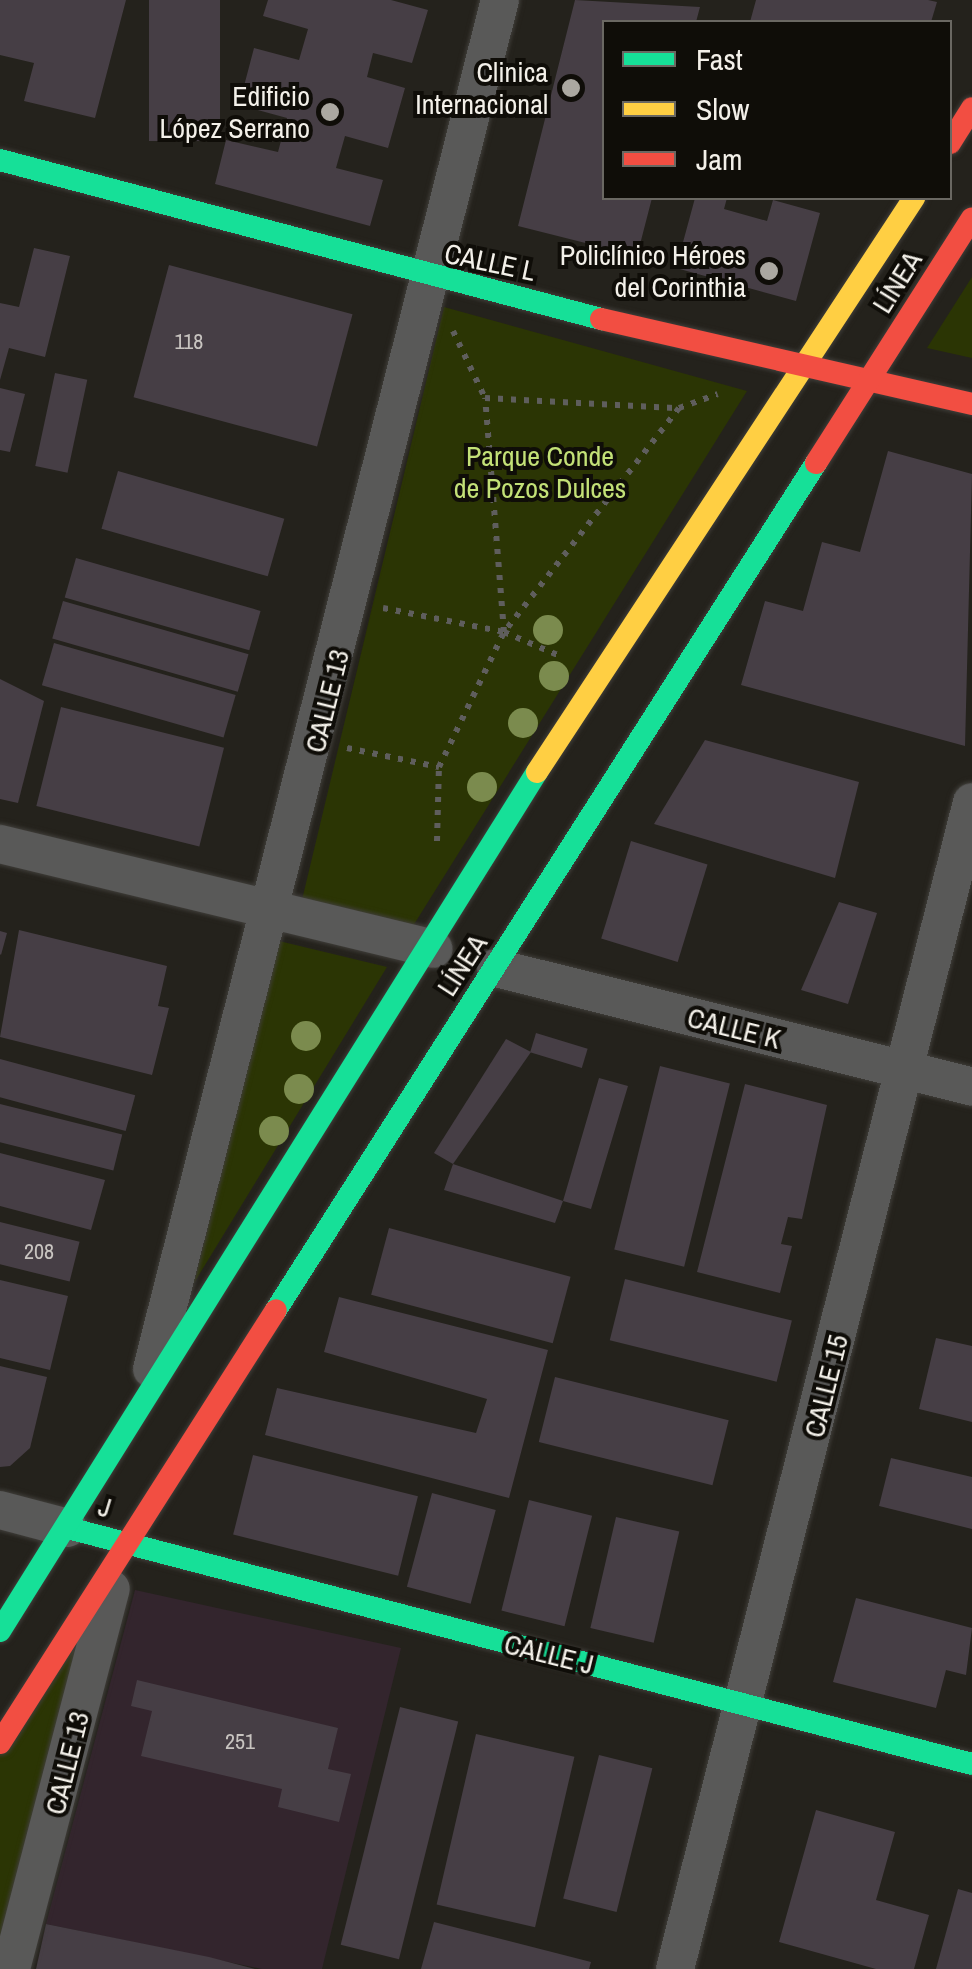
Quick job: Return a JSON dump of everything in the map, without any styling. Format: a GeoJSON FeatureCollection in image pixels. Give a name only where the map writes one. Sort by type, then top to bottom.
{"type":"FeatureCollection","features":[{"type":"Feature","properties":{"kind":"main road"},"geometry":{"type":"LineString","coordinates":[[952,139],[972,108]]}},
{"type":"Feature","properties":{"kind":"main road","name":"CALLE L"},"geometry":{"type":"LineString","coordinates":[[0,160],[429,280],[808,361],[972,404]]}},
{"type":"Feature","properties":{"kind":"main road","name":"LÍNEA"},"geometry":{"type":"LineString","coordinates":[[0,1631],[601,675],[913,200]]}},
{"type":"Feature","properties":{"kind":"main road","name":"LÍNEA"},"geometry":{"type":"LineString","coordinates":[[0,1743],[972,218]]}},
{"type":"Feature","properties":{"kind":"main road","name":"J"},"geometry":{"type":"LineString","coordinates":[[68,1528],[122,1550]]}},
{"type":"Feature","properties":{"kind":"main road","name":"CALLE J"},"geometry":{"type":"LineString","coordinates":[[122,1550],[972,1764]]}},
{"type":"Feature","properties":{"kind":"street","name":"CALLE 13"},"geometry":{"type":"LineString","coordinates":[[144,1400],[352,603],[500,0]]}},
{"type":"Feature","properties":{"kind":"street","name":"CALLE 15"},"geometry":{"type":"LineString","coordinates":[[676,1969],[748,1706],[972,802]]}},
{"type":"Feature","properties":{"kind":"street"},"geometry":{"type":"LineString","coordinates":[[0,844],[272,914],[432,948]]}},
{"type":"Feature","properties":{"kind":"street","name":"CALLE K"},"geometry":{"type":"LineString","coordinates":[[496,968],[972,1088]]}},
{"type":"Feature","properties":{"kind":"street"},"geometry":{"type":"LineString","coordinates":[[0,1510],[68,1528]]}},
{"type":"Feature","properties":{"kind":"street","name":"CALLE 13"},"geometry":{"type":"LineString","coordinates":[[11,1969],[122,1550]]}},
{"type":"Feature","properties":{"kind":"path"},"geometry":{"type":"LineString","coordinates":[[429,280],[485,398],[504,632]]}},
{"type":"Feature","properties":{"kind":"path"},"geometry":{"type":"LineString","coordinates":[[436,858],[439,767],[504,632],[679,408],[485,398]]}},
{"type":"Feature","properties":{"kind":"path"},"geometry":{"type":"LineString","coordinates":[[352,603],[504,632],[601,675]]}},
{"type":"Feature","properties":{"kind":"path"},"geometry":{"type":"LineString","coordinates":[[316,741],[439,767]]}},
{"type":"Feature","properties":{"kind":"shaded area"},"geometry":{"type":"Polygon","coordinates":[[[135,1590],[401,1648],[322,1969],[262,1969],[46,1924],[135,1590]]]}},
{"type":"Feature","properties":{"kind":"green space"},"geometry":{"type":"Polygon","coordinates":[[[972,277],[972,358],[927,348],[972,277]]]}},
{"type":"Feature","properties":{"kind":"green space","name":"Parque Conde de Pozos Dulces"},"geometry":{"type":"Polygon","coordinates":[[[444,307],[747,391],[413,926],[301,904],[444,307]]]}},
{"type":"Feature","properties":{"kind":"green space"},"geometry":{"type":"Polygon","coordinates":[[[279,941],[387,967],[194,1283],[279,941]]]}},
{"type":"Feature","properties":{"kind":"green space"},"geometry":{"type":"Polygon","coordinates":[[[119,1556],[0,1969],[0,1743],[119,1556]]]}},
{"type":"Feature","properties":{"kind":"building"},"geometry":{"type":"Polygon","coordinates":[[[0,0],[126,0],[95,118],[24,101],[34,63],[0,55],[0,0]]]}},
{"type":"Feature","properties":{"kind":"building"},"geometry":{"type":"Polygon","coordinates":[[[149,0],[220,0],[220,141],[149,141],[149,0]]]}},
{"type":"Feature","properties":{"kind":"building","name":"Edificio López Serrano"},"geometry":{"type":"Polygon","coordinates":[[[268,0],[391,0],[428,10],[412,63],[373,53],[367,77],[405,88],[388,148],[345,136],[336,168],[383,180],[370,226],[215,184],[226,140],[278,152],[287,118],[239,105],[254,48],[299,60],[308,29],[263,16],[268,0]]]}},
{"type":"Feature","properties":{"kind":"building"},"geometry":{"type":"Polygon","coordinates":[[[575,0],[700,7],[697,20],[602,20],[602,200],[651,200],[637,256],[518,226],[575,0]]]}},
{"type":"Feature","properties":{"kind":"building"},"geometry":{"type":"Polygon","coordinates":[[[756,0],[937,2],[932,20],[751,20],[756,0]]]}},
{"type":"Feature","properties":{"kind":"building"},"geometry":{"type":"Polygon","coordinates":[[[694,200],[726,200],[724,209],[767,221],[773,200],[820,213],[796,301],[676,268],[694,200]]]}},
{"type":"Feature","properties":{"kind":"building"},"geometry":{"type":"Polygon","coordinates":[[[34,248],[70,256],[45,357],[9,348],[0,380],[0,303],[19,307],[34,248]]]}},
{"type":"Feature","properties":{"kind":"building"},"geometry":{"type":"Polygon","coordinates":[[[169,265],[353,314],[317,447],[134,397],[169,265]]]}},
{"type":"Feature","properties":{"kind":"building"},"geometry":{"type":"Polygon","coordinates":[[[55,373],[87,380],[68,473],[35,466],[55,373]]]}},
{"type":"Feature","properties":{"kind":"building"},"geometry":{"type":"Polygon","coordinates":[[[0,388],[25,394],[10,452],[0,450],[0,388]]]}},
{"type":"Feature","properties":{"kind":"building"},"geometry":{"type":"Polygon","coordinates":[[[888,451],[972,474],[965,746],[741,685],[765,601],[803,611],[822,542],[860,552],[888,451]]]}},
{"type":"Feature","properties":{"kind":"building"},"geometry":{"type":"Polygon","coordinates":[[[118,471],[284,519],[268,576],[101,529],[118,471]]]}},
{"type":"Feature","properties":{"kind":"building"},"geometry":{"type":"Polygon","coordinates":[[[76,558],[261,611],[249,650],[65,597],[76,558]]]}},
{"type":"Feature","properties":{"kind":"building"},"geometry":{"type":"Polygon","coordinates":[[[63,601],[249,654],[238,692],[52,638],[63,601]]]}},
{"type":"Feature","properties":{"kind":"building"},"geometry":{"type":"Polygon","coordinates":[[[54,643],[236,695],[224,737],[42,685],[54,643]]]}},
{"type":"Feature","properties":{"kind":"building"},"geometry":{"type":"Polygon","coordinates":[[[0,679],[44,701],[18,803],[0,799],[0,679]]]}},
{"type":"Feature","properties":{"kind":"building"},"geometry":{"type":"Polygon","coordinates":[[[61,707],[224,748],[199,847],[36,806],[61,707]]]}},
{"type":"Feature","properties":{"kind":"building"},"geometry":{"type":"Polygon","coordinates":[[[705,740],[859,782],[835,878],[654,824],[705,740]]]}},
{"type":"Feature","properties":{"kind":"building"},"geometry":{"type":"Polygon","coordinates":[[[631,841],[708,864],[678,962],[601,939],[631,841]]]}},
{"type":"Feature","properties":{"kind":"building"},"geometry":{"type":"Polygon","coordinates":[[[839,902],[877,913],[848,1004],[801,990],[839,902]]]}},
{"type":"Feature","properties":{"kind":"building"},"geometry":{"type":"Polygon","coordinates":[[[19,930],[167,966],[158,1006],[169,1008],[152,1075],[0,1037],[19,930]]]}},
{"type":"Feature","properties":{"kind":"building"},"geometry":{"type":"Polygon","coordinates":[[[0,931],[7,933],[1,955],[0,954],[0,931]]]}},
{"type":"Feature","properties":{"kind":"building"},"geometry":{"type":"Polygon","coordinates":[[[536,1033],[588,1049],[582,1068],[530,1052],[536,1033]]]}},
{"type":"Feature","properties":{"kind":"building"},"geometry":{"type":"Polygon","coordinates":[[[506,1039],[531,1052],[453,1164],[434,1153],[506,1039]]]}},
{"type":"Feature","properties":{"kind":"building"},"geometry":{"type":"Polygon","coordinates":[[[0,1059],[135,1095],[126,1131],[0,1097],[0,1059]]]}},
{"type":"Feature","properties":{"kind":"building"},"geometry":{"type":"Polygon","coordinates":[[[660,1066],[730,1083],[684,1267],[614,1249],[660,1066]]]}},
{"type":"Feature","properties":{"kind":"building"},"geometry":{"type":"Polygon","coordinates":[[[599,1078],[628,1086],[591,1209],[563,1201],[599,1078]]]}},
{"type":"Feature","properties":{"kind":"building"},"geometry":{"type":"Polygon","coordinates":[[[745,1084],[827,1105],[802,1219],[788,1217],[781,1244],[792,1246],[780,1293],[697,1272],[745,1084]]]}},
{"type":"Feature","properties":{"kind":"building"},"geometry":{"type":"Polygon","coordinates":[[[0,1104],[122,1134],[113,1170],[0,1142],[0,1104]]]}},
{"type":"Feature","properties":{"kind":"building"},"geometry":{"type":"Polygon","coordinates":[[[0,1153],[105,1180],[91,1230],[0,1206],[0,1153]]]}},
{"type":"Feature","properties":{"kind":"building"},"geometry":{"type":"Polygon","coordinates":[[[453,1164],[563,1201],[555,1223],[444,1190],[453,1164]]]}},
{"type":"Feature","properties":{"kind":"building"},"geometry":{"type":"Polygon","coordinates":[[[0,1222],[80,1242],[70,1282],[0,1264],[0,1222]]]}},
{"type":"Feature","properties":{"kind":"building"},"geometry":{"type":"Polygon","coordinates":[[[389,1228],[571,1277],[553,1343],[371,1295],[389,1228]]]}},
{"type":"Feature","properties":{"kind":"building"},"geometry":{"type":"Polygon","coordinates":[[[625,1279],[792,1321],[777,1382],[610,1340],[625,1279]]]}},
{"type":"Feature","properties":{"kind":"building"},"geometry":{"type":"Polygon","coordinates":[[[0,1280],[68,1296],[50,1370],[0,1358],[0,1280]]]}},
{"type":"Feature","properties":{"kind":"building"},"geometry":{"type":"Polygon","coordinates":[[[339,1297],[548,1350],[509,1498],[265,1435],[277,1388],[476,1433],[487,1399],[324,1352],[339,1297]]]}},
{"type":"Feature","properties":{"kind":"building"},"geometry":{"type":"Polygon","coordinates":[[[936,1338],[972,1346],[972,1422],[919,1409],[936,1338]]]}},
{"type":"Feature","properties":{"kind":"building"},"geometry":{"type":"Polygon","coordinates":[[[0,1366],[47,1377],[30,1448],[10,1466],[0,1467],[0,1366]]]}},
{"type":"Feature","properties":{"kind":"building"},"geometry":{"type":"Polygon","coordinates":[[[555,1377],[729,1420],[712,1485],[539,1442],[555,1377]]]}},
{"type":"Feature","properties":{"kind":"building"},"geometry":{"type":"Polygon","coordinates":[[[253,1455],[418,1496],[398,1576],[233,1535],[253,1455]]]}},
{"type":"Feature","properties":{"kind":"building"},"geometry":{"type":"Polygon","coordinates":[[[891,1458],[972,1477],[972,1529],[879,1506],[891,1458]]]}},
{"type":"Feature","properties":{"kind":"building"},"geometry":{"type":"Polygon","coordinates":[[[432,1493],[496,1510],[471,1604],[407,1587],[432,1493]]]}},
{"type":"Feature","properties":{"kind":"building"},"geometry":{"type":"Polygon","coordinates":[[[529,1500],[592,1516],[564,1626],[501,1611],[529,1500]]]}},
{"type":"Feature","properties":{"kind":"building"},"geometry":{"type":"Polygon","coordinates":[[[616,1517],[679,1532],[654,1643],[590,1628],[616,1517]]]}},
{"type":"Feature","properties":{"kind":"building"},"geometry":{"type":"Polygon","coordinates":[[[856,1598],[972,1628],[966,1675],[946,1670],[936,1708],[833,1682],[856,1598]]]}},
{"type":"Feature","properties":{"kind":"building"},"geometry":{"type":"Polygon","coordinates":[[[137,1680],[338,1728],[328,1769],[351,1774],[339,1822],[278,1807],[282,1789],[141,1756],[152,1711],[131,1706],[137,1680]]]}},
{"type":"Feature","properties":{"kind":"building"},"geometry":{"type":"Polygon","coordinates":[[[400,1707],[458,1722],[399,1959],[341,1945],[400,1707]]]}},
{"type":"Feature","properties":{"kind":"building"},"geometry":{"type":"Polygon","coordinates":[[[476,1734],[574,1757],[535,1927],[437,1905],[476,1734]]]}},
{"type":"Feature","properties":{"kind":"building"},"geometry":{"type":"Polygon","coordinates":[[[599,1755],[652,1768],[617,1912],[563,1899],[599,1755]]]}},
{"type":"Feature","properties":{"kind":"building"},"geometry":{"type":"Polygon","coordinates":[[[816,1810],[895,1832],[876,1900],[929,1915],[914,1969],[876,1969],[779,1942],[816,1810]]]}},
{"type":"Feature","properties":{"kind":"building"},"geometry":{"type":"Polygon","coordinates":[[[958,1889],[972,1893],[972,1969],[936,1969],[958,1889]]]}},
{"type":"Feature","properties":{"kind":"building"},"geometry":{"type":"Polygon","coordinates":[[[434,1922],[591,1962],[589,1969],[421,1969],[434,1922]]]}},
{"type":"Feature","properties":{"kind":"building"},"geometry":{"type":"Polygon","coordinates":[[[46,1924],[209,1957],[255,1969],[36,1969],[46,1924]]]}},
{"type":"Feature","properties":{"kind":"traffic: fast"},"geometry":{"type":"LineString","coordinates":[[0,160],[601,319]]}},
{"type":"Feature","properties":{"kind":"traffic: fast"},"geometry":{"type":"LineString","coordinates":[[276,1310],[816,463]]}},
{"type":"Feature","properties":{"kind":"traffic: fast"},"geometry":{"type":"LineString","coordinates":[[0,1631],[537,772]]}},
{"type":"Feature","properties":{"kind":"traffic: fast"},"geometry":{"type":"LineString","coordinates":[[68,1528],[972,1764]]}},
{"type":"Feature","properties":{"kind":"traffic: slow"},"geometry":{"type":"LineString","coordinates":[[537,772],[913,200]]}},
{"type":"Feature","properties":{"kind":"traffic: jam"},"geometry":{"type":"LineString","coordinates":[[952,140],[972,108]]}},
{"type":"Feature","properties":{"kind":"traffic: jam"},"geometry":{"type":"LineString","coordinates":[[816,463],[972,218]]}},
{"type":"Feature","properties":{"kind":"traffic: jam"},"geometry":{"type":"LineString","coordinates":[[601,319],[972,404]]}},
{"type":"Feature","properties":{"kind":"traffic: jam"},"geometry":{"type":"LineString","coordinates":[[0,1743],[276,1310]]}},
{"type":"Feature","properties":{"kind":"place","name":"Clinica Internacional"},"geometry":{"type":"Point","coordinates":[571,88]}},
{"type":"Feature","properties":{"kind":"place","name":"Edificio López Serrano"},"geometry":{"type":"Point","coordinates":[330,112]}},
{"type":"Feature","properties":{"kind":"place","name":"Policlínico Héroes del Corinthia"},"geometry":{"type":"Point","coordinates":[769,271]}}]}
